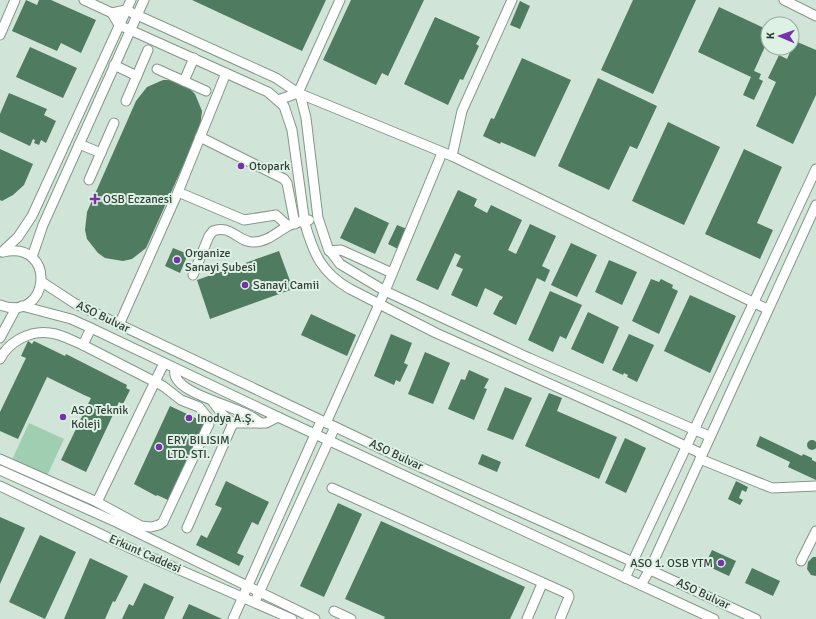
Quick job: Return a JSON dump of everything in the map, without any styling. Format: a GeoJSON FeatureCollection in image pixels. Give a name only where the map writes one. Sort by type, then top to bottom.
{"type":"FeatureCollection","features":[{"type":"Feature","properties":{"kind":"street"},"geometry":{"type":"LineString","coordinates":[[0,34],[15,0]]}},
{"type":"Feature","properties":{"kind":"street"},"geometry":{"type":"LineString","coordinates":[[84,0],[112,13],[119,25],[268,92],[284,106],[292,130],[305,221],[314,252],[322,265],[344,286],[436,333],[633,421],[687,446],[701,456],[772,488],[816,486]]}},
{"type":"Feature","properties":{"kind":"street"},"geometry":{"type":"LineString","coordinates":[[1,253],[18,238],[32,216],[131,0]]}},
{"type":"Feature","properties":{"kind":"street"},"geometry":{"type":"LineString","coordinates":[[32,257],[43,225],[129,30],[144,0]]}},
{"type":"Feature","properties":{"kind":"street"},"geometry":{"type":"LineString","coordinates":[[278,100],[298,93],[340,0]]}},
{"type":"Feature","properties":{"kind":"street"},"geometry":{"type":"LineString","coordinates":[[452,156],[462,111],[512,0]]}},
{"type":"Feature","properties":{"kind":"street"},"geometry":{"type":"LineString","coordinates":[[784,0],[816,16]]}},
{"type":"Feature","properties":{"kind":"street"},"geometry":{"type":"LineString","coordinates":[[112,13],[126,10],[276,78],[298,93],[452,156],[767,309]]}},
{"type":"Feature","properties":{"kind":"street"},"geometry":{"type":"LineString","coordinates":[[126,101],[148,50]]}},
{"type":"Feature","properties":{"kind":"street"},"geometry":{"type":"LineString","coordinates":[[184,81],[194,58]]}},
{"type":"Feature","properties":{"kind":"street"},"geometry":{"type":"LineString","coordinates":[[114,65],[137,76]]}},
{"type":"Feature","properties":{"kind":"street"},"geometry":{"type":"LineString","coordinates":[[157,69],[206,90]]}},
{"type":"Feature","properties":{"kind":"street"},"geometry":{"type":"LineString","coordinates":[[119,325],[178,192],[226,72]]}},
{"type":"Feature","properties":{"kind":"street"},"geometry":{"type":"LineString","coordinates":[[298,93],[301,98],[306,118],[318,218],[329,251],[348,270],[385,291],[548,366],[695,431],[710,436]]}},
{"type":"Feature","properties":{"kind":"street"},"geometry":{"type":"LineString","coordinates":[[89,180],[114,123]]}},
{"type":"Feature","properties":{"kind":"street"},"geometry":{"type":"LineString","coordinates":[[200,137],[284,179],[287,183],[292,225]]}},
{"type":"Feature","properties":{"kind":"street"},"geometry":{"type":"LineString","coordinates":[[79,144],[101,153]]}},
{"type":"Feature","properties":{"kind":"street"},"geometry":{"type":"LineString","coordinates":[[255,602],[328,440],[327,424],[378,303],[385,291],[442,153]]}},
{"type":"Feature","properties":{"kind":"street"},"geometry":{"type":"LineString","coordinates":[[625,578],[695,431],[816,169]]}},
{"type":"Feature","properties":{"kind":"street"},"geometry":{"type":"LineString","coordinates":[[178,192],[244,220],[276,215],[292,225]]}},
{"type":"Feature","properties":{"kind":"street"},"geometry":{"type":"LineString","coordinates":[[641,585],[650,569],[816,204]]}},
{"type":"Feature","properties":{"kind":"street"},"geometry":{"type":"LineString","coordinates":[[193,275],[209,236],[213,231],[226,229],[253,242],[273,236],[292,225],[318,218]]}},
{"type":"Feature","properties":{"kind":"street"},"geometry":{"type":"LineString","coordinates":[[0,338],[19,307],[35,297],[42,282],[40,268],[32,257],[17,250],[1,253]]}},
{"type":"Feature","properties":{"kind":"street"},"geometry":{"type":"LineString","coordinates":[[329,251],[341,250],[392,273]]}},
{"type":"Feature","properties":{"kind":"street","name":"ASO Bulvar"},"geometry":{"type":"LineString","coordinates":[[42,282],[74,303],[327,424],[650,569],[756,619]]}},
{"type":"Feature","properties":{"kind":"street","name":"ASO Bulvar"},"geometry":{"type":"LineString","coordinates":[[0,305],[19,307],[71,319],[278,417],[714,619]]}},
{"type":"Feature","properties":{"kind":"street"},"geometry":{"type":"LineString","coordinates":[[83,345],[91,328]]}},
{"type":"Feature","properties":{"kind":"street"},"geometry":{"type":"LineString","coordinates":[[0,359],[4,352],[19,338],[43,332],[52,333],[83,345],[154,381],[181,400],[199,407],[209,419],[209,424],[163,522],[159,526],[141,526],[97,502],[0,459]]}},
{"type":"Feature","properties":{"kind":"street"},"geometry":{"type":"LineString","coordinates":[[97,502],[164,363]]}},
{"type":"Feature","properties":{"kind":"street"},"geometry":{"type":"LineString","coordinates":[[543,380],[548,366]]}},
{"type":"Feature","properties":{"kind":"street"},"geometry":{"type":"LineString","coordinates":[[175,368],[175,375],[179,381],[192,391],[213,402],[248,413],[260,423]]}},
{"type":"Feature","properties":{"kind":"street"},"geometry":{"type":"LineString","coordinates":[[591,402],[598,388]]}},
{"type":"Feature","properties":{"kind":"street"},"geometry":{"type":"LineString","coordinates":[[213,402],[222,414],[233,423],[270,422],[278,417]]}},
{"type":"Feature","properties":{"kind":"street"},"geometry":{"type":"LineString","coordinates":[[633,421],[640,406]]}},
{"type":"Feature","properties":{"kind":"street"},"geometry":{"type":"LineString","coordinates":[[187,528],[233,423]]}},
{"type":"Feature","properties":{"kind":"street"},"geometry":{"type":"LineString","coordinates":[[233,619],[315,434],[327,424]]}},
{"type":"Feature","properties":{"kind":"street"},"geometry":{"type":"LineString","coordinates":[[0,470],[82,507],[315,619]]}},
{"type":"Feature","properties":{"kind":"street","name":"Erkunt Caddesi"},"geometry":{"type":"LineString","coordinates":[[0,486],[134,550],[292,619]]}},
{"type":"Feature","properties":{"kind":"street"},"geometry":{"type":"LineString","coordinates":[[332,488],[542,584],[568,594],[569,597],[560,619]]}},
{"type":"Feature","properties":{"kind":"street"},"geometry":{"type":"LineString","coordinates":[[65,517],[71,502],[78,494]]}},
{"type":"Feature","properties":{"kind":"street"},"geometry":{"type":"LineString","coordinates":[[75,522],[82,507],[78,494]]}},
{"type":"Feature","properties":{"kind":"street"},"geometry":{"type":"LineString","coordinates":[[800,561],[816,531]]}},
{"type":"Feature","properties":{"kind":"street"},"geometry":{"type":"LineString","coordinates":[[527,619],[542,584]]}},
{"type":"Feature","properties":{"kind":"street"},"geometry":{"type":"LineString","coordinates":[[334,611],[351,619]]}},
{"type":"Feature","properties":{"kind":"green space"},"geometry":{"type":"Polygon","coordinates":[[[29,423],[64,439],[47,476],[12,460],[29,423]]]}},
{"type":"Feature","properties":{"kind":"building"},"geometry":{"type":"Polygon","coordinates":[[[26,0],[37,5],[39,0],[51,0],[96,20],[81,53],[61,43],[57,51],[12,31],[26,0]]]}},
{"type":"Feature","properties":{"kind":"building"},"geometry":{"type":"Polygon","coordinates":[[[192,0],[326,0],[302,51],[192,0]]]}},
{"type":"Feature","properties":{"kind":"building"},"geometry":{"type":"Polygon","coordinates":[[[351,0],[424,0],[388,76],[382,73],[376,85],[323,60],[351,0]]]}},
{"type":"Feature","properties":{"kind":"building"},"geometry":{"type":"Polygon","coordinates":[[[633,0],[696,0],[653,94],[601,70],[633,0]]]}},
{"type":"Feature","properties":{"kind":"building"},"geometry":{"type":"Polygon","coordinates":[[[520,1],[530,6],[520,29],[510,25],[520,1]]]}},
{"type":"Feature","properties":{"kind":"building"},"geometry":{"type":"Polygon","coordinates":[[[719,7],[760,26],[761,56],[754,71],[761,74],[759,79],[763,81],[754,100],[743,95],[751,77],[698,52],[719,7]]]}},
{"type":"Feature","properties":{"kind":"building"},"geometry":{"type":"Polygon","coordinates":[[[435,17],[480,37],[476,44],[479,46],[463,80],[460,79],[448,105],[404,84],[435,17]]]}},
{"type":"Feature","properties":{"kind":"building"},"geometry":{"type":"Polygon","coordinates":[[[800,43],[816,50],[816,95],[793,144],[756,126],[776,82],[768,78],[779,56],[787,59],[788,56],[800,56],[800,43]]]}},
{"type":"Feature","properties":{"kind":"building"},"geometry":{"type":"Polygon","coordinates":[[[30,47],[77,68],[63,98],[16,77],[30,47]]]}},
{"type":"Feature","properties":{"kind":"building"},"geometry":{"type":"Polygon","coordinates":[[[522,58],[571,80],[535,157],[483,136],[491,118],[494,119],[522,58]]]}},
{"type":"Feature","properties":{"kind":"building"},"geometry":{"type":"Polygon","coordinates":[[[598,78],[657,106],[637,149],[630,146],[609,190],[558,166],[598,78]]]}},
{"type":"Feature","properties":{"kind":"building"},"geometry":{"type":"Polygon","coordinates":[[[163,80],[172,80],[189,88],[195,94],[202,111],[200,128],[146,248],[132,259],[123,261],[105,258],[98,253],[87,239],[85,230],[87,212],[136,101],[147,87],[163,80]]]}},
{"type":"Feature","properties":{"kind":"building"},"geometry":{"type":"Polygon","coordinates":[[[9,93],[47,109],[44,115],[56,121],[46,143],[41,140],[39,145],[34,143],[35,140],[33,139],[30,146],[0,132],[0,114],[9,93]]]}},
{"type":"Feature","properties":{"kind":"building"},"geometry":{"type":"Polygon","coordinates":[[[668,122],[720,147],[684,225],[632,201],[668,122]]]}},
{"type":"Feature","properties":{"kind":"building"},"geometry":{"type":"Polygon","coordinates":[[[0,149],[33,164],[24,185],[13,195],[2,201],[0,200],[0,149]]]}},
{"type":"Feature","properties":{"kind":"building"},"geometry":{"type":"Polygon","coordinates":[[[744,149],[782,167],[757,223],[773,230],[760,259],[705,234],[744,149]]]}},
{"type":"Feature","properties":{"kind":"building"},"geometry":{"type":"Polygon","coordinates":[[[458,190],[477,199],[474,206],[487,213],[491,205],[522,220],[508,250],[516,254],[530,224],[556,236],[542,266],[550,270],[545,282],[537,278],[516,325],[493,314],[503,297],[485,288],[477,307],[451,295],[463,269],[456,266],[461,256],[455,253],[438,290],[416,280],[458,190]]]}},
{"type":"Feature","properties":{"kind":"building"},"geometry":{"type":"Polygon","coordinates":[[[355,207],[389,223],[375,254],[340,238],[355,207]]]}},
{"type":"Feature","properties":{"kind":"building"},"geometry":{"type":"Polygon","coordinates":[[[397,225],[407,229],[398,249],[388,244],[397,225]]]}},
{"type":"Feature","properties":{"kind":"building"},"geometry":{"type":"Polygon","coordinates":[[[571,243],[597,255],[577,297],[551,285],[571,243]]]}},
{"type":"Feature","properties":{"kind":"building","name":"Organize Sanayi Şubesi"},"geometry":{"type":"Polygon","coordinates":[[[173,248],[188,254],[180,273],[165,266],[173,248]]]}},
{"type":"Feature","properties":{"kind":"building","name":"Sanayi Camii"},"geometry":{"type":"Polygon","coordinates":[[[279,251],[293,289],[210,319],[197,280],[279,251]]]}},
{"type":"Feature","properties":{"kind":"building"},"geometry":{"type":"Polygon","coordinates":[[[609,260],[637,272],[622,305],[595,292],[609,260]]]}},
{"type":"Feature","properties":{"kind":"building"},"geometry":{"type":"Polygon","coordinates":[[[651,279],[659,282],[661,279],[673,285],[672,288],[678,291],[659,334],[632,321],[651,279]]]}},
{"type":"Feature","properties":{"kind":"building"},"geometry":{"type":"Polygon","coordinates":[[[550,291],[582,305],[566,339],[560,336],[553,352],[528,340],[550,291]]]}},
{"type":"Feature","properties":{"kind":"building"},"geometry":{"type":"Polygon","coordinates":[[[690,295],[736,316],[710,373],[664,351],[690,295]]]}},
{"type":"Feature","properties":{"kind":"building"},"geometry":{"type":"Polygon","coordinates":[[[588,312],[619,327],[603,364],[571,349],[588,312]]]}},
{"type":"Feature","properties":{"kind":"building"},"geometry":{"type":"Polygon","coordinates":[[[311,314],[356,335],[347,356],[301,335],[311,314]]]}},
{"type":"Feature","properties":{"kind":"building"},"geometry":{"type":"Polygon","coordinates":[[[391,334],[412,343],[404,363],[408,365],[400,382],[396,380],[394,385],[374,376],[391,334]]]}},
{"type":"Feature","properties":{"kind":"building"},"geometry":{"type":"Polygon","coordinates":[[[629,334],[654,345],[637,382],[627,377],[628,375],[624,373],[623,375],[612,370],[629,334]]]}},
{"type":"Feature","properties":{"kind":"building"},"geometry":{"type":"Polygon","coordinates":[[[28,341],[32,344],[34,341],[65,356],[66,354],[127,385],[126,388],[130,390],[123,404],[119,402],[86,472],[61,460],[91,398],[47,377],[18,439],[0,431],[0,412],[26,358],[21,356],[28,341]]]}},
{"type":"Feature","properties":{"kind":"building"},"geometry":{"type":"Polygon","coordinates":[[[425,352],[450,363],[433,404],[408,394],[425,352]]]}},
{"type":"Feature","properties":{"kind":"building"},"geometry":{"type":"Polygon","coordinates":[[[469,370],[489,379],[484,388],[487,389],[474,420],[448,409],[461,379],[465,380],[469,370]]]}},
{"type":"Feature","properties":{"kind":"building"},"geometry":{"type":"Polygon","coordinates":[[[505,387],[532,398],[513,440],[487,430],[505,387]]]}},
{"type":"Feature","properties":{"kind":"building"},"geometry":{"type":"Polygon","coordinates":[[[549,393],[562,398],[557,411],[617,437],[599,479],[525,446],[549,393]]]}},
{"type":"Feature","properties":{"kind":"building"},"geometry":{"type":"Polygon","coordinates":[[[170,406],[204,422],[203,428],[192,448],[194,449],[185,469],[183,468],[180,473],[183,474],[178,483],[176,482],[168,500],[157,495],[156,496],[134,484],[170,406]]]}},
{"type":"Feature","properties":{"kind":"building"},"geometry":{"type":"Polygon","coordinates":[[[760,436],[802,456],[803,454],[812,458],[812,460],[816,462],[816,480],[788,467],[790,462],[756,446],[760,436]]]}},
{"type":"Feature","properties":{"kind":"building"},"geometry":{"type":"Polygon","coordinates":[[[625,438],[646,448],[626,493],[605,483],[625,438]]]}},
{"type":"Feature","properties":{"kind":"building"},"geometry":{"type":"Polygon","coordinates":[[[812,440],[817,445],[812,450],[807,445],[812,440]]]}},
{"type":"Feature","properties":{"kind":"building"},"geometry":{"type":"Polygon","coordinates":[[[482,454],[501,462],[497,472],[478,464],[482,454]]]}},
{"type":"Feature","properties":{"kind":"building"},"geometry":{"type":"Polygon","coordinates":[[[226,481],[269,502],[258,525],[252,522],[237,553],[244,556],[239,566],[196,545],[201,535],[207,538],[222,508],[215,505],[226,481]]]}},
{"type":"Feature","properties":{"kind":"building"},"geometry":{"type":"Polygon","coordinates":[[[736,481],[748,487],[746,492],[742,490],[739,498],[743,500],[740,505],[728,499],[736,481]]]}},
{"type":"Feature","properties":{"kind":"building"},"geometry":{"type":"Polygon","coordinates":[[[338,503],[362,514],[324,597],[300,586],[338,503]]]}},
{"type":"Feature","properties":{"kind":"building"},"geometry":{"type":"Polygon","coordinates":[[[0,517],[25,528],[0,584],[0,517]]]}},
{"type":"Feature","properties":{"kind":"building"},"geometry":{"type":"Polygon","coordinates":[[[381,521],[525,587],[510,619],[384,619],[385,617],[345,599],[381,521]]]}},
{"type":"Feature","properties":{"kind":"building"},"geometry":{"type":"Polygon","coordinates":[[[40,535],[76,552],[45,619],[9,602],[40,535]]]}},
{"type":"Feature","properties":{"kind":"building","name":"ASO 1. OSB YTM"},"geometry":{"type":"Polygon","coordinates":[[[712,550],[736,561],[729,576],[705,565],[712,550]]]}},
{"type":"Feature","properties":{"kind":"building"},"geometry":{"type":"Polygon","coordinates":[[[813,557],[816,557],[816,576],[811,575],[807,569],[808,562],[813,557]]]}},
{"type":"Feature","properties":{"kind":"building"},"geometry":{"type":"Polygon","coordinates":[[[90,558],[128,576],[115,602],[113,601],[105,619],[64,619],[90,558]]]}},
{"type":"Feature","properties":{"kind":"building"},"geometry":{"type":"Polygon","coordinates":[[[752,568],[780,581],[773,596],[745,583],[752,568]]]}},
{"type":"Feature","properties":{"kind":"building"},"geometry":{"type":"Polygon","coordinates":[[[144,583],[174,597],[164,619],[122,619],[129,604],[133,606],[144,583]]]}},
{"type":"Feature","properties":{"kind":"building"},"geometry":{"type":"Polygon","coordinates":[[[189,604],[222,619],[182,619],[189,604]]]}},
{"type":"Feature","properties":{"kind":"place","name":"Otopark"},"geometry":{"type":"Point","coordinates":[241,166]}},
{"type":"Feature","properties":{"kind":"place","name":"OSB Eczanesi"},"geometry":{"type":"Point","coordinates":[95,199]}},
{"type":"Feature","properties":{"kind":"place","name":"Organize Sanayi Şubesi"},"geometry":{"type":"Point","coordinates":[177,260]}},
{"type":"Feature","properties":{"kind":"place","name":"Sanayi Camii"},"geometry":{"type":"Point","coordinates":[245,285]}},
{"type":"Feature","properties":{"kind":"place","name":"ASO Teknik Koleji"},"geometry":{"type":"Point","coordinates":[63,417]}},
{"type":"Feature","properties":{"kind":"place","name":"Inodya A.Ş."},"geometry":{"type":"Point","coordinates":[189,418]}},
{"type":"Feature","properties":{"kind":"place","name":"ERY BILISIM LTD. STI."},"geometry":{"type":"Point","coordinates":[159,447]}},
{"type":"Feature","properties":{"kind":"place","name":"ASO 1. OSB YTM"},"geometry":{"type":"Point","coordinates":[721,563]}}]}
